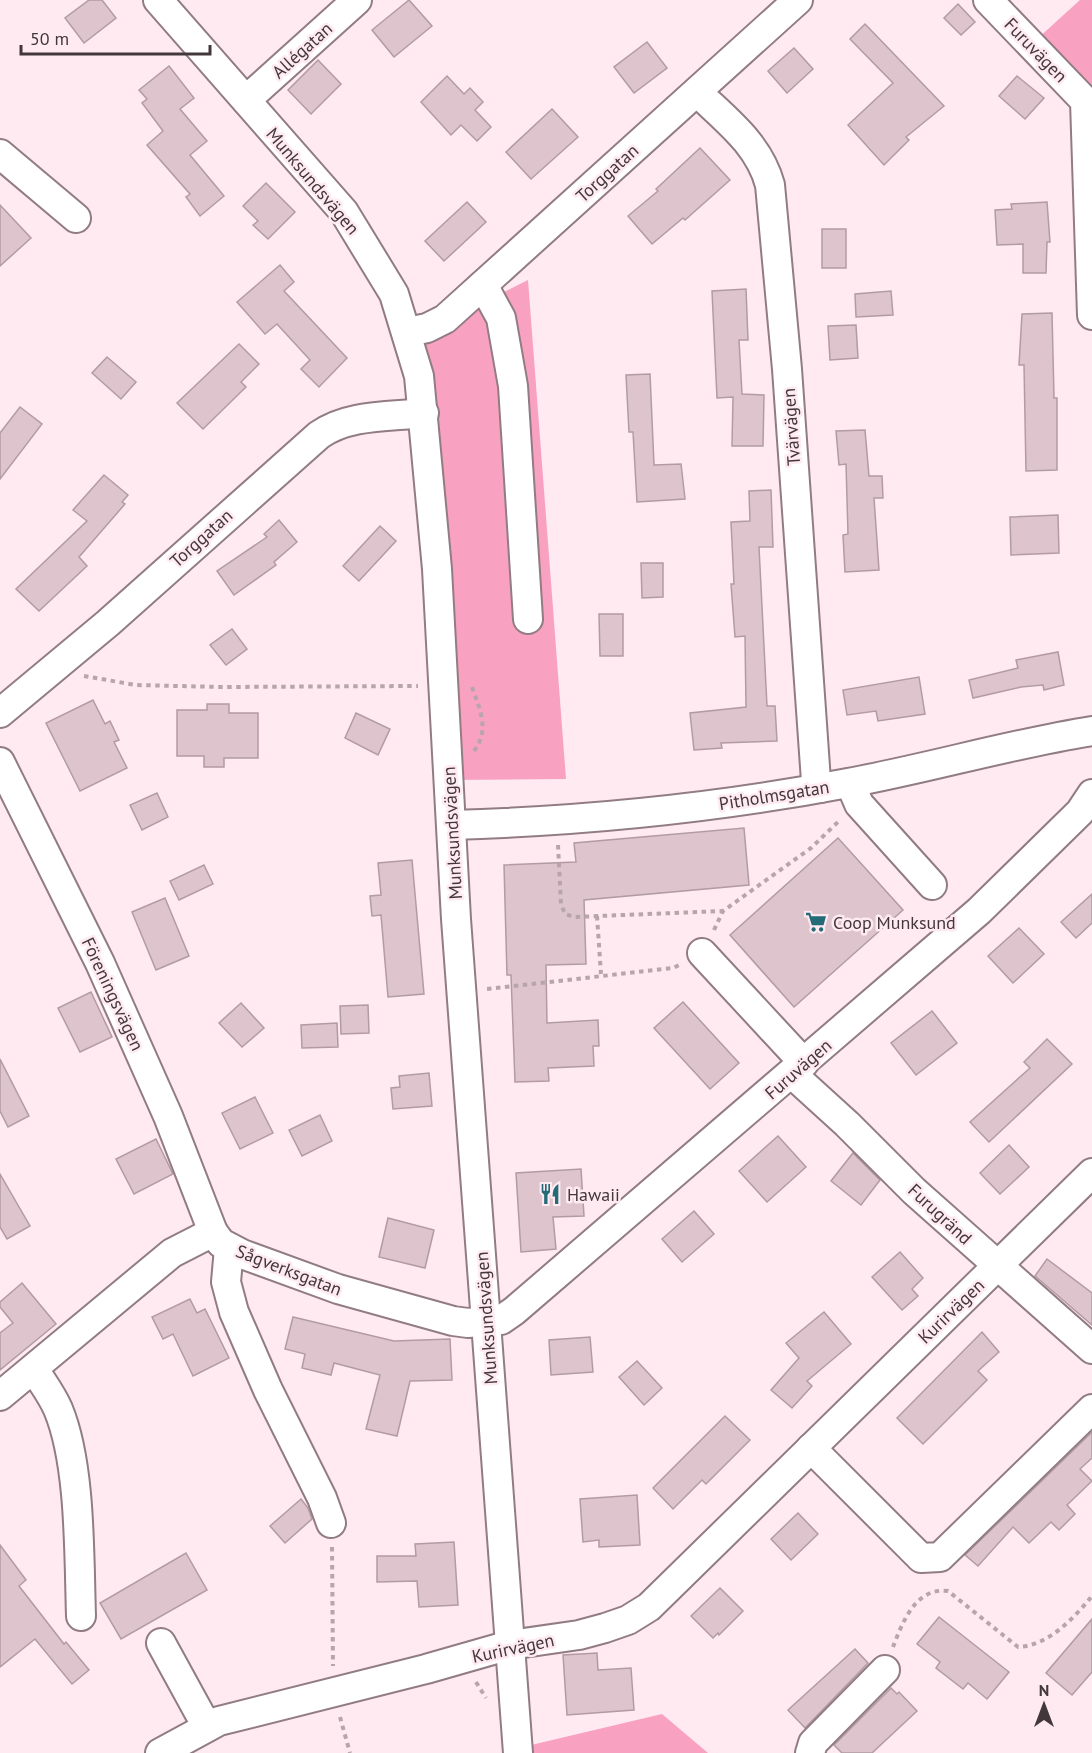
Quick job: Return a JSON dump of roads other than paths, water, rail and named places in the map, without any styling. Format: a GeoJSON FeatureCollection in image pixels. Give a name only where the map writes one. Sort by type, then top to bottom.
{"type":"FeatureCollection","features":[{"type":"Feature","properties":{"kind":"street","name":"Munksundsvägen"},"geometry":{"type":"LineString","coordinates":[[158,0],[344,212],[394,294],[408,332],[419,376],[437,568],[462,991],[518,1753]]}},
{"type":"Feature","properties":{"kind":"street","name":"Allégatan"},"geometry":{"type":"LineString","coordinates":[[246,100],[357,0]]}},
{"type":"Feature","properties":{"kind":"street","name":"Torggatan"},"geometry":{"type":"LineString","coordinates":[[408,332],[427,328],[445,319],[798,0]]}},
{"type":"Feature","properties":{"kind":"street","name":"Furuvägen"},"geometry":{"type":"LineString","coordinates":[[988,0],[1088,102],[1092,315]]}},
{"type":"Feature","properties":{"kind":"street","name":"Tvärvägen"},"geometry":{"type":"LineString","coordinates":[[697,92],[749,141],[765,168],[770,185],[787,369],[816,781],[820,788]]}},
{"type":"Feature","properties":{"kind":"street"},"geometry":{"type":"LineString","coordinates":[[0,154],[76,218]]}},
{"type":"Feature","properties":{"kind":"street"},"geometry":{"type":"LineString","coordinates":[[483,285],[501,318],[513,386],[528,619]]}},
{"type":"Feature","properties":{"kind":"street","name":"Torggatan"},"geometry":{"type":"LineString","coordinates":[[0,714],[332,425],[347,421],[424,413]]}},
{"type":"Feature","properties":{"kind":"street","name":"Pitholmsgatan"},"geometry":{"type":"LineString","coordinates":[[452,825],[556,820],[685,809],[820,788],[854,793],[1092,731]]}},
{"type":"Feature","properties":{"kind":"street","name":"Föreningsvägen"},"geometry":{"type":"LineString","coordinates":[[0,762],[100,963],[221,1240]]}},
{"type":"Feature","properties":{"kind":"street"},"geometry":{"type":"LineString","coordinates":[[854,793],[932,885]]}},
{"type":"Feature","properties":{"kind":"street","name":"Furuvägen"},"geometry":{"type":"LineString","coordinates":[[487,1323],[501,1320],[514,1311],[979,911],[1080,812],[1092,795]]}},
{"type":"Feature","properties":{"kind":"street","name":"Furugränd"},"geometry":{"type":"LineString","coordinates":[[702,953],[798,1068],[996,1266],[1092,1349]]}},
{"type":"Feature","properties":{"kind":"street","name":"Kurirvägen"},"geometry":{"type":"LineString","coordinates":[[160,1753],[219,1721],[510,1645],[579,1635],[628,1620],[649,1607],[1092,1173]]}},
{"type":"Feature","properties":{"kind":"street"},"geometry":{"type":"LineString","coordinates":[[0,1396],[172,1253],[221,1240],[226,1282],[234,1312],[268,1390],[322,1498],[330,1523]]}},
{"type":"Feature","properties":{"kind":"street","name":"Sågverksgatan"},"geometry":{"type":"LineString","coordinates":[[221,1240],[338,1289],[389,1305],[453,1321],[487,1323]]}},
{"type":"Feature","properties":{"kind":"street"},"geometry":{"type":"LineString","coordinates":[[34,1369],[59,1411],[70,1458],[76,1493],[81,1616]]}},
{"type":"Feature","properties":{"kind":"street"},"geometry":{"type":"LineString","coordinates":[[811,1448],[921,1558],[940,1557],[1092,1408]]}},
{"type":"Feature","properties":{"kind":"street"},"geometry":{"type":"LineString","coordinates":[[161,1643],[207,1727]]}},
{"type":"Feature","properties":{"kind":"street"},"geometry":{"type":"LineString","coordinates":[[810,1753],[813,1743],[885,1670]]}},
{"type":"Feature","properties":{"kind":"place","name":"Coop Munksund"},"geometry":{"type":"Point","coordinates":[816,922]}},
{"type":"Feature","properties":{"kind":"place","name":"Hawaii"},"geometry":{"type":"Point","coordinates":[550,1194]}}]}
